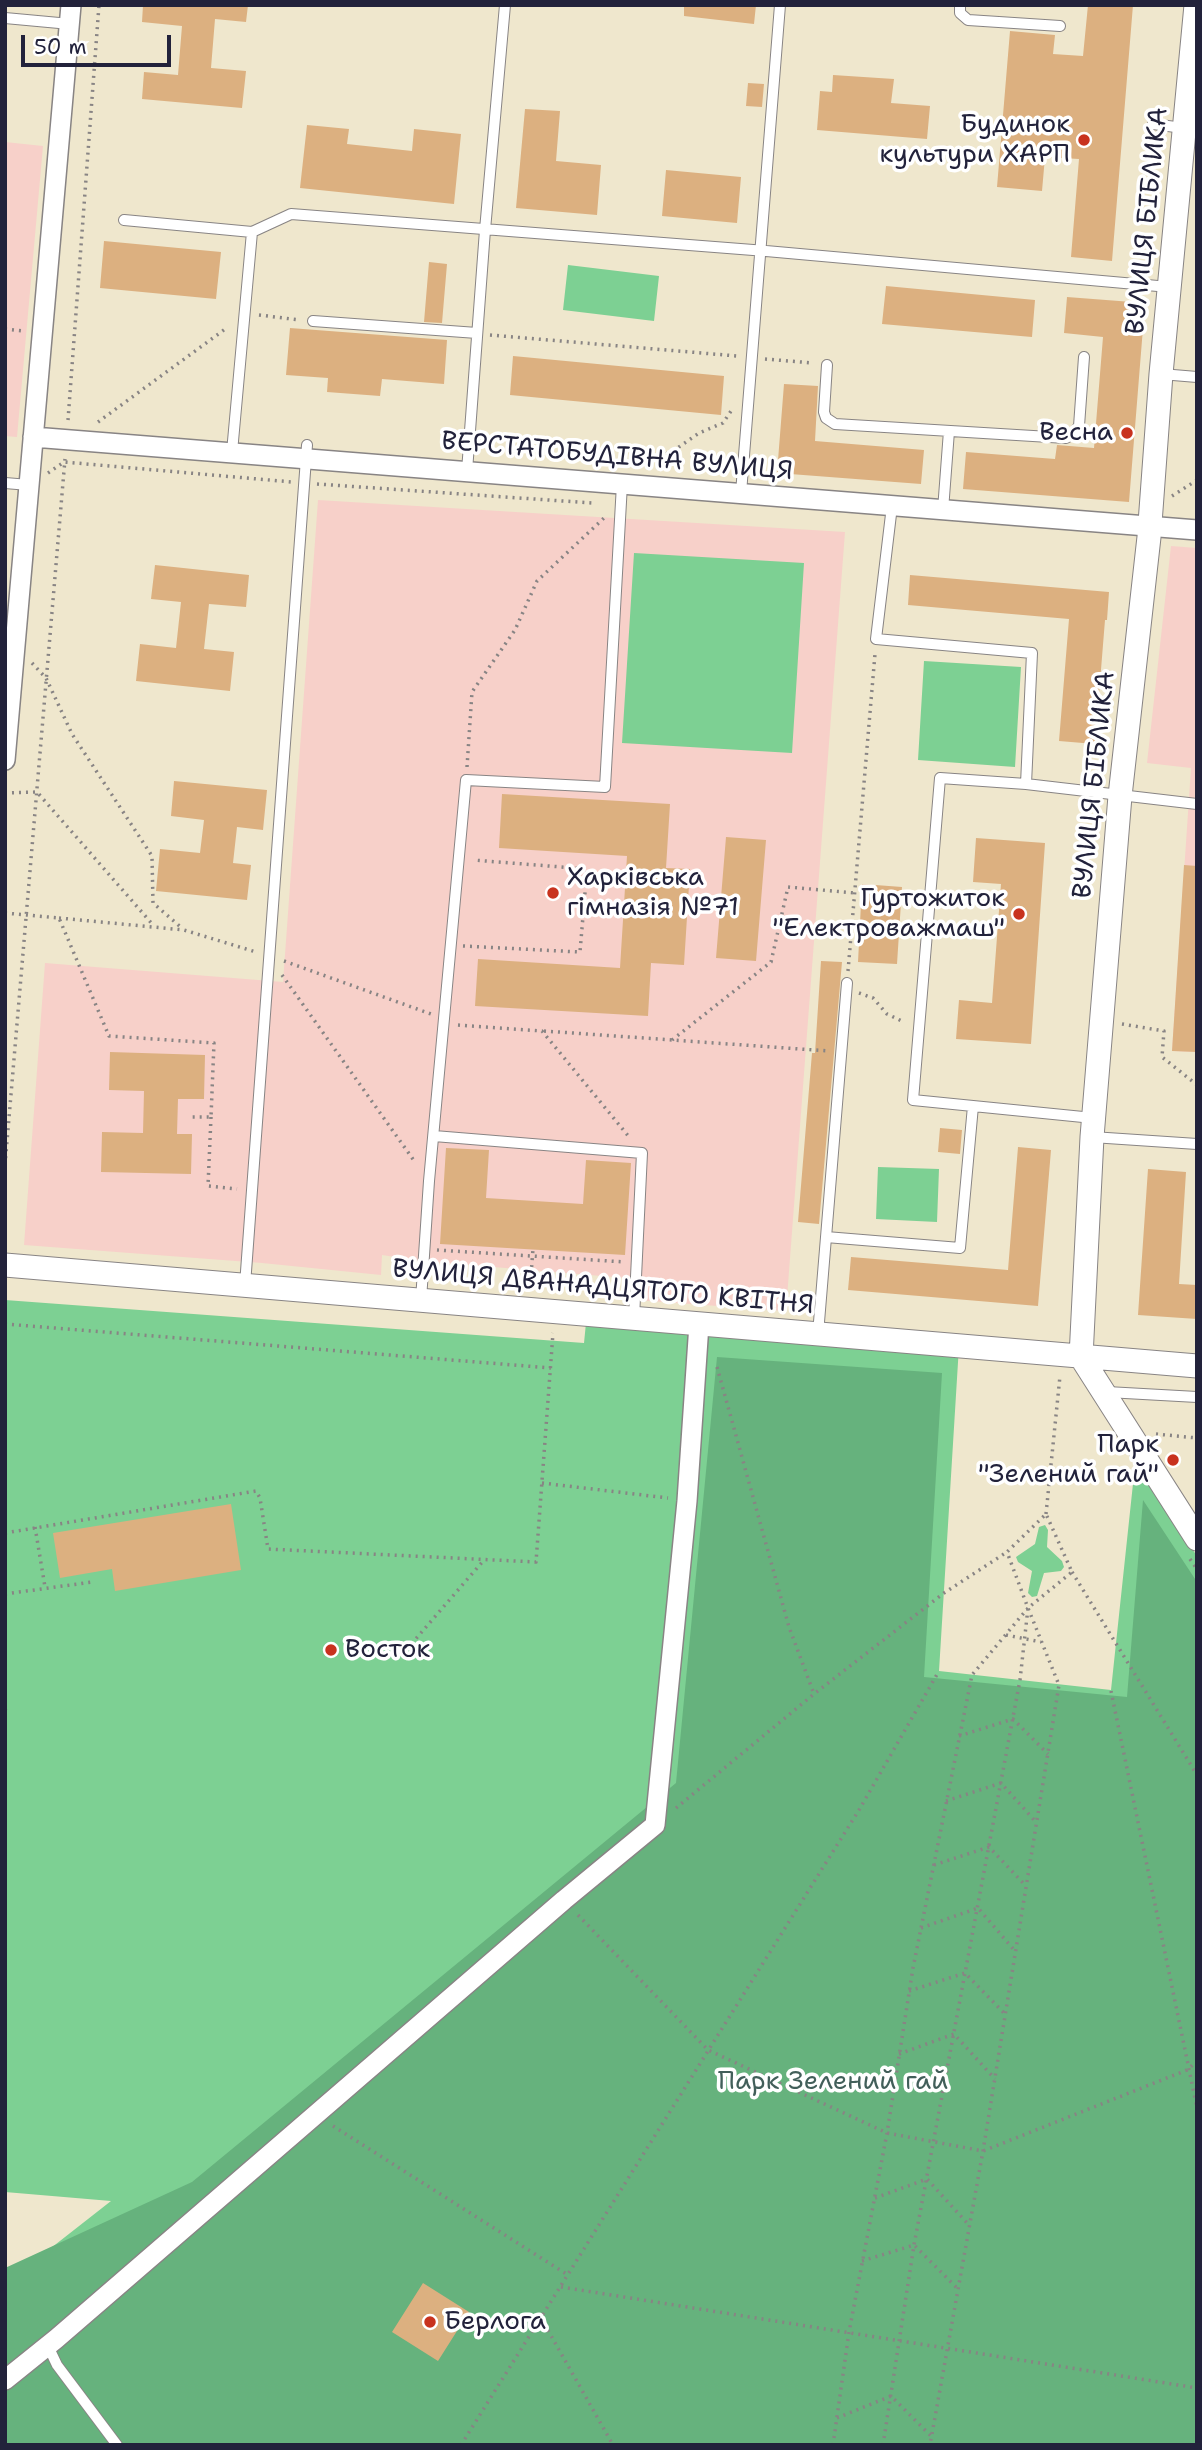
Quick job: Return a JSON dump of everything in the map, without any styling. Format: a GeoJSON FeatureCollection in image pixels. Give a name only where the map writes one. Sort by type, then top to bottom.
{"type":"FeatureCollection","features":[{"type":"Feature","properties":{"kind":"street","name":"ВУЛИЦЯ БІБЛИКА"},"geometry":{"type":"LineString","coordinates":[[1081,1357],[1093,1128],[1120,796],[1150,527],[1161,374],[1196,5]]}},
{"type":"Feature","properties":{"kind":"street"},"geometry":{"type":"LineString","coordinates":[[5,760],[10,647],[29,485],[71,15]]}},
{"type":"Feature","properties":{"kind":"street","name":"ВЕРСТАТОБУДІВНА ВУЛИЦЯ"},"geometry":{"type":"LineString","coordinates":[[33,437],[232,453],[307,452],[467,471],[1197,530]]}},
{"type":"Feature","properties":{"kind":"street","name":"ВУЛИЦЯ ДВАНАДЦЯТОГО КВІТНЯ"},"geometry":{"type":"LineString","coordinates":[[5,1265],[1197,1366]]}},
{"type":"Feature","properties":{"kind":"street"},"geometry":{"type":"LineString","coordinates":[[5,2380],[655,1825],[687,1501],[699,1324]]}},
{"type":"Feature","properties":{"kind":"street"},"geometry":{"type":"LineString","coordinates":[[1081,1357],[1197,1539]]}},
{"type":"Feature","properties":{"kind":"lane"},"geometry":{"type":"LineString","coordinates":[[467,471],[505,5]]}},
{"type":"Feature","properties":{"kind":"lane"},"geometry":{"type":"LineString","coordinates":[[741,494],[780,5]]}},
{"type":"Feature","properties":{"kind":"lane"},"geometry":{"type":"LineString","coordinates":[[960,5],[960,13],[968,20],[1059,26]]}},
{"type":"Feature","properties":{"kind":"lane"},"geometry":{"type":"LineString","coordinates":[[5,18],[71,15]]}},
{"type":"Feature","properties":{"kind":"lane"},"geometry":{"type":"LineString","coordinates":[[1153,124],[1185,128]]}},
{"type":"Feature","properties":{"kind":"lane"},"geometry":{"type":"LineString","coordinates":[[124,220],[252,232],[290,215],[766,251],[1170,287]]}},
{"type":"Feature","properties":{"kind":"lane"},"geometry":{"type":"LineString","coordinates":[[232,453],[252,232]]}},
{"type":"Feature","properties":{"kind":"lane"},"geometry":{"type":"LineString","coordinates":[[313,321],[477,333]]}},
{"type":"Feature","properties":{"kind":"lane"},"geometry":{"type":"LineString","coordinates":[[827,365],[824,412],[830,422],[1066,438],[1079,426],[1084,357]]}},
{"type":"Feature","properties":{"kind":"lane"},"geometry":{"type":"LineString","coordinates":[[1161,374],[1197,377]]}},
{"type":"Feature","properties":{"kind":"lane"},"geometry":{"type":"LineString","coordinates":[[943,510],[948,431]]}},
{"type":"Feature","properties":{"kind":"lane"},"geometry":{"type":"LineString","coordinates":[[245,1285],[307,452]]}},
{"type":"Feature","properties":{"kind":"lane"},"geometry":{"type":"LineString","coordinates":[[5,483],[29,485]]}},
{"type":"Feature","properties":{"kind":"lane"},"geometry":{"type":"LineString","coordinates":[[421,1300],[433,1136],[466,780],[605,787],[622,484]]}},
{"type":"Feature","properties":{"kind":"lane"},"geometry":{"type":"LineString","coordinates":[[892,506],[876,639],[1032,653],[1026,784]]}},
{"type":"Feature","properties":{"kind":"lane"},"geometry":{"type":"LineString","coordinates":[[1197,804],[1026,784],[940,778],[913,1100],[973,1106],[1197,1144]]}},
{"type":"Feature","properties":{"kind":"lane"},"geometry":{"type":"LineString","coordinates":[[818,1334],[847,986]]}},
{"type":"Feature","properties":{"kind":"lane"},"geometry":{"type":"LineString","coordinates":[[826,1237],[960,1248],[973,1106]]}},
{"type":"Feature","properties":{"kind":"lane"},"geometry":{"type":"LineString","coordinates":[[433,1136],[642,1153],[634,1319]]}},
{"type":"Feature","properties":{"kind":"lane"},"geometry":{"type":"LineString","coordinates":[[1103,1391],[1197,1397]]}},
{"type":"Feature","properties":{"kind":"lane"},"geometry":{"type":"LineString","coordinates":[[48,2346],[57,2365],[117,2445]]}},
{"type":"Feature","properties":{"kind":"path"},"geometry":{"type":"LineString","coordinates":[[5,1165],[66,439],[99,5]]}},
{"type":"Feature","properties":{"kind":"path"},"geometry":{"type":"LineString","coordinates":[[91,427],[246,314],[313,321]]}},
{"type":"Feature","properties":{"kind":"path"},"geometry":{"type":"LineString","coordinates":[[5,329],[33,332]]}},
{"type":"Feature","properties":{"kind":"path"},"geometry":{"type":"LineString","coordinates":[[477,333],[744,357]]}},
{"type":"Feature","properties":{"kind":"path"},"geometry":{"type":"LineString","coordinates":[[757,358],[827,365]]}},
{"type":"Feature","properties":{"kind":"path"},"geometry":{"type":"LineString","coordinates":[[622,484],[631,471],[676,449],[699,433],[723,423],[736,404]]}},
{"type":"Feature","properties":{"kind":"path"},"geometry":{"type":"LineString","coordinates":[[1166,499],[1197,480]]}},
{"type":"Feature","properties":{"kind":"path"},"geometry":{"type":"LineString","coordinates":[[466,780],[472,692],[515,630],[537,581],[621,505]]}},
{"type":"Feature","properties":{"kind":"path"},"geometry":{"type":"LineString","coordinates":[[876,639],[847,986],[873,998],[887,1014],[919,1029]]}},
{"type":"Feature","properties":{"kind":"path"},"geometry":{"type":"LineString","coordinates":[[10,647],[46,678],[72,734],[152,856],[153,903],[184,930]]}},
{"type":"Feature","properties":{"kind":"path"},"geometry":{"type":"LineString","coordinates":[[5,793],[37,792]]}},
{"type":"Feature","properties":{"kind":"path"},"geometry":{"type":"LineString","coordinates":[[37,792],[155,927]]}},
{"type":"Feature","properties":{"kind":"path"},"geometry":{"type":"LineString","coordinates":[[450,946],[580,952],[587,869],[458,859]]}},
{"type":"Feature","properties":{"kind":"path"},"geometry":{"type":"LineString","coordinates":[[672,1040],[771,962],[788,887],[855,893]]}},
{"type":"Feature","properties":{"kind":"path"},"geometry":{"type":"LineString","coordinates":[[5,913],[59,918],[109,1036],[214,1043],[208,1186],[243,1189]]}},
{"type":"Feature","properties":{"kind":"path"},"geometry":{"type":"LineString","coordinates":[[268,956],[444,1018],[459,1026],[842,1052]]}},
{"type":"Feature","properties":{"kind":"path"},"geometry":{"type":"LineString","coordinates":[[1121,1023],[1164,1031],[1162,1057],[1197,1085]]}},
{"type":"Feature","properties":{"kind":"path"},"geometry":{"type":"LineString","coordinates":[[542,1031],[642,1153]]}},
{"type":"Feature","properties":{"kind":"path"},"geometry":{"type":"LineString","coordinates":[[190,1117],[211,1117]]}},
{"type":"Feature","properties":{"kind":"path"},"geometry":{"type":"LineString","coordinates":[[425,1249],[637,1263]]}},
{"type":"Feature","properties":{"kind":"path"},"geometry":{"type":"LineString","coordinates":[[530,1293],[533,1249]]}},
{"type":"Feature","properties":{"kind":"path"},"geometry":{"type":"LineString","coordinates":[[5,1324],[551,1368]]}},
{"type":"Feature","properties":{"kind":"path"},"geometry":{"type":"LineString","coordinates":[[5,1533],[256,1491],[260,1498],[268,1549],[536,1562],[554,1331]]}},
{"type":"Feature","properties":{"kind":"path"},"geometry":{"type":"LineString","coordinates":[[715,1358],[789,1627],[814,1694]]}},
{"type":"Feature","properties":{"kind":"path"},"geometry":{"type":"LineString","coordinates":[[1060,1374],[1046,1514],[1072,1572],[1197,1775]]}},
{"type":"Feature","properties":{"kind":"path"},"geometry":{"type":"LineString","coordinates":[[542,1483],[687,1501]]}},
{"type":"Feature","properties":{"kind":"path"},"geometry":{"type":"LineString","coordinates":[[655,1825],[814,1694],[944,1593],[1007,1552],[1046,1514]]}},
{"type":"Feature","properties":{"kind":"path"},"geometry":{"type":"LineString","coordinates":[[35,1527],[46,1588]]}},
{"type":"Feature","properties":{"kind":"path"},"geometry":{"type":"LineString","coordinates":[[930,2445],[983,2151],[1059,1685],[1007,1552]]}},
{"type":"Feature","properties":{"kind":"path"},"geometry":{"type":"LineString","coordinates":[[407,1649],[484,1560]]}},
{"type":"Feature","properties":{"kind":"path"},"geometry":{"type":"LineString","coordinates":[[833,2445],[849,2332],[887,2133],[909,1991],[972,1675],[1028,1608],[1072,1572]]}},
{"type":"Feature","properties":{"kind":"path"},"geometry":{"type":"LineString","coordinates":[[5,1594],[92,1581]]}},
{"type":"Feature","properties":{"kind":"path"},"geometry":{"type":"LineString","coordinates":[[883,2445],[915,2245],[1013,1719],[1028,1608]]}},
{"type":"Feature","properties":{"kind":"path"},"geometry":{"type":"LineString","coordinates":[[1006,1634],[1042,1642]]}},
{"type":"Feature","properties":{"kind":"path"},"geometry":{"type":"LineString","coordinates":[[461,2445],[859,1810],[939,1671]]}},
{"type":"Feature","properties":{"kind":"path"},"geometry":{"type":"LineString","coordinates":[[1111,1691],[1187,2070],[1197,2108]]}},
{"type":"Feature","properties":{"kind":"path"},"geometry":{"type":"LineString","coordinates":[[959,1736],[1013,1719]]}},
{"type":"Feature","properties":{"kind":"path"},"geometry":{"type":"LineString","coordinates":[[1013,1719],[1048,1754]]}},
{"type":"Feature","properties":{"kind":"path"},"geometry":{"type":"LineString","coordinates":[[946,1801],[1001,1783]]}},
{"type":"Feature","properties":{"kind":"path"},"geometry":{"type":"LineString","coordinates":[[1001,1783],[1037,1822]]}},
{"type":"Feature","properties":{"kind":"path"},"geometry":{"type":"LineString","coordinates":[[934,1865],[989,1847]]}},
{"type":"Feature","properties":{"kind":"path"},"geometry":{"type":"LineString","coordinates":[[989,1847],[1026,1886]]}},
{"type":"Feature","properties":{"kind":"path"},"geometry":{"type":"LineString","coordinates":[[564,1900],[708,2050],[887,2133],[983,2151],[1187,2070],[1197,2061]]}},
{"type":"Feature","properties":{"kind":"path"},"geometry":{"type":"LineString","coordinates":[[921,1928],[978,1908]]}},
{"type":"Feature","properties":{"kind":"path"},"geometry":{"type":"LineString","coordinates":[[978,1908],[1015,1951]]}},
{"type":"Feature","properties":{"kind":"path"},"geometry":{"type":"LineString","coordinates":[[909,1991],[965,1973]]}},
{"type":"Feature","properties":{"kind":"path"},"geometry":{"type":"LineString","coordinates":[[965,1973],[1005,2014]]}},
{"type":"Feature","properties":{"kind":"path"},"geometry":{"type":"LineString","coordinates":[[900,2054],[954,2034]]}},
{"type":"Feature","properties":{"kind":"path"},"geometry":{"type":"LineString","coordinates":[[954,2034],[995,2079]]}},
{"type":"Feature","properties":{"kind":"path"},"geometry":{"type":"LineString","coordinates":[[315,2115],[568,2275]]}},
{"type":"Feature","properties":{"kind":"path"},"geometry":{"type":"LineString","coordinates":[[874,2198],[927,2179]]}},
{"type":"Feature","properties":{"kind":"path"},"geometry":{"type":"LineString","coordinates":[[927,2179],[969,2225]]}},
{"type":"Feature","properties":{"kind":"path"},"geometry":{"type":"LineString","coordinates":[[862,2261],[915,2245]]}},
{"type":"Feature","properties":{"kind":"path"},"geometry":{"type":"LineString","coordinates":[[915,2245],[957,2288]]}},
{"type":"Feature","properties":{"kind":"path"},"geometry":{"type":"LineString","coordinates":[[561,2287],[1197,2388]]}},
{"type":"Feature","properties":{"kind":"path"},"geometry":{"type":"LineString","coordinates":[[541,2318],[613,2445]]}},
{"type":"Feature","properties":{"kind":"path"},"geometry":{"type":"LineString","coordinates":[[837,2418],[891,2396]]}},
{"type":"Feature","properties":{"kind":"path"},"geometry":{"type":"LineString","coordinates":[[891,2396],[932,2437]]}},
{"type":"Feature","properties":{"kind":"shaded area"},"geometry":{"type":"Polygon","coordinates":[[[5,142],[43,146],[17,437],[5,436],[5,142]]]}},
{"type":"Feature","properties":{"kind":"shaded area","name":"Харківська гімназія №71"},"geometry":{"type":"Polygon","coordinates":[[[318,500],[845,532],[786,1311],[636,1300],[638,1279],[421,1261],[382,1255],[381,1275],[24,1245],[45,963],[283,982],[318,500]]]}},
{"type":"Feature","properties":{"kind":"shaded area"},"geometry":{"type":"Polygon","coordinates":[[[1171,546],[1197,548],[1197,1052],[1172,1051],[1191,768],[1147,763],[1171,546]]]}},
{"type":"Feature","properties":{"kind":"green space"},"geometry":{"type":"Polygon","coordinates":[[[568,265],[659,276],[654,321],[563,310],[568,265]]]}},
{"type":"Feature","properties":{"kind":"green space"},"geometry":{"type":"Polygon","coordinates":[[[634,553],[804,563],[792,753],[622,743],[634,553]]]}},
{"type":"Feature","properties":{"kind":"green space"},"geometry":{"type":"Polygon","coordinates":[[[924,661],[1021,667],[1015,767],[918,760],[924,661]]]}},
{"type":"Feature","properties":{"kind":"green space"},"geometry":{"type":"Polygon","coordinates":[[[878,1167],[939,1169],[937,1222],[876,1219],[878,1167]]]}},
{"type":"Feature","properties":{"kind":"green space","name":"Парк Зелений гай"},"geometry":{"type":"Polygon","coordinates":[[[5,1300],[584,1343],[587,1313],[959,1346],[939,1671],[1111,1690],[1135,1465],[1197,1556],[1197,2445],[5,2445],[5,2284],[111,2201],[5,2192],[5,1300]]]}},
{"type":"Feature","properties":{"kind":"green space","name":"Парк Зелений гай"},"geometry":{"type":"Polygon","coordinates":[[[717,1357],[942,1373],[924,1677],[1127,1697],[1143,1500],[1197,1582],[1197,2445],[5,2445],[5,2268],[192,2182],[676,1783],[717,1357]]]}},
{"type":"Feature","properties":{"kind":"green space"},"geometry":{"type":"Polygon","coordinates":[[[1045,1525],[1048,1530],[1047,1547],[1062,1561],[1064,1567],[1061,1571],[1044,1573],[1037,1596],[1032,1597],[1028,1593],[1032,1571],[1018,1562],[1016,1557],[1035,1544],[1039,1527],[1045,1525]]]}},
{"type":"Feature","properties":{"kind":"building"},"geometry":{"type":"Polygon","coordinates":[[[143,5],[248,5],[246,22],[215,19],[211,68],[246,71],[242,108],[142,99],[144,72],[178,75],[182,26],[142,22],[143,5]]]}},
{"type":"Feature","properties":{"kind":"building"},"geometry":{"type":"Polygon","coordinates":[[[684,5],[756,5],[754,24],[684,16],[684,5]]]}},
{"type":"Feature","properties":{"kind":"building","name":"Будинок культури ХАРП"},"geometry":{"type":"Polygon","coordinates":[[[1088,5],[1133,5],[1112,261],[1071,257],[1079,159],[1045,157],[1042,191],[997,187],[1010,31],[1055,35],[1053,54],[1083,56],[1088,5]]]}},
{"type":"Feature","properties":{"kind":"building"},"geometry":{"type":"Polygon","coordinates":[[[833,75],[894,79],[891,103],[930,106],[927,139],[817,130],[820,91],[832,92],[833,75]]]}},
{"type":"Feature","properties":{"kind":"building"},"geometry":{"type":"Polygon","coordinates":[[[748,83],[764,84],[762,107],[746,106],[748,83]]]}},
{"type":"Feature","properties":{"kind":"building"},"geometry":{"type":"Polygon","coordinates":[[[525,109],[560,111],[556,161],[601,165],[597,215],[516,208],[525,109]]]}},
{"type":"Feature","properties":{"kind":"building"},"geometry":{"type":"Polygon","coordinates":[[[307,125],[349,129],[347,144],[412,151],[414,129],[461,134],[454,204],[300,188],[307,125]]]}},
{"type":"Feature","properties":{"kind":"building"},"geometry":{"type":"Polygon","coordinates":[[[666,170],[741,177],[737,223],[662,216],[666,170]]]}},
{"type":"Feature","properties":{"kind":"building"},"geometry":{"type":"Polygon","coordinates":[[[104,241],[221,252],[216,299],[100,288],[104,241]]]}},
{"type":"Feature","properties":{"kind":"building"},"geometry":{"type":"Polygon","coordinates":[[[429,262],[447,264],[442,323],[424,322],[429,262]]]}},
{"type":"Feature","properties":{"kind":"building"},"geometry":{"type":"Polygon","coordinates":[[[886,286],[1035,300],[1032,337],[882,324],[886,286]]]}},
{"type":"Feature","properties":{"kind":"building"},"geometry":{"type":"Polygon","coordinates":[[[1067,297],[1145,303],[1129,502],[963,489],[966,452],[1055,459],[1057,445],[1094,448],[1103,337],[1064,333],[1067,297]]]}},
{"type":"Feature","properties":{"kind":"building"},"geometry":{"type":"Polygon","coordinates":[[[290,328],[447,340],[444,384],[382,379],[380,396],[327,392],[328,378],[286,375],[290,328]]]}},
{"type":"Feature","properties":{"kind":"building"},"geometry":{"type":"Polygon","coordinates":[[[513,356],[724,376],[721,415],[510,395],[513,356]]]}},
{"type":"Feature","properties":{"kind":"building"},"geometry":{"type":"Polygon","coordinates":[[[784,384],[818,386],[815,441],[924,450],[921,484],[777,473],[784,384]]]}},
{"type":"Feature","properties":{"kind":"building"},"geometry":{"type":"Polygon","coordinates":[[[155,565],[249,575],[246,607],[209,604],[204,649],[234,652],[230,691],[136,681],[140,644],[176,648],[181,602],[151,599],[155,565]]]}},
{"type":"Feature","properties":{"kind":"building"},"geometry":{"type":"Polygon","coordinates":[[[910,575],[1109,592],[1095,744],[1059,741],[1069,619],[908,605],[910,575]]]}},
{"type":"Feature","properties":{"kind":"building"},"geometry":{"type":"Polygon","coordinates":[[[174,781],[267,790],[263,830],[237,827],[233,863],[251,865],[247,900],[156,891],[160,849],[200,853],[204,820],[171,816],[174,781]]]}},
{"type":"Feature","properties":{"kind":"building"},"geometry":{"type":"Polygon","coordinates":[[[502,794],[670,804],[666,868],[690,869],[684,965],[651,963],[648,1016],[475,1006],[478,959],[620,968],[627,856],[499,848],[502,794]]]}},
{"type":"Feature","properties":{"kind":"building"},"geometry":{"type":"Polygon","coordinates":[[[726,837],[766,840],[756,961],[716,958],[726,837]]]}},
{"type":"Feature","properties":{"kind":"building","name":"Гуртожиток \"Електроважмаш\""},"geometry":{"type":"Polygon","coordinates":[[[976,838],[1045,843],[1031,1044],[956,1039],[959,1000],[992,1003],[1001,884],[973,882],[976,838]]]}},
{"type":"Feature","properties":{"kind":"building"},"geometry":{"type":"Polygon","coordinates":[[[1184,865],[1197,866],[1197,1052],[1172,1051],[1184,865]]]}},
{"type":"Feature","properties":{"kind":"building"},"geometry":{"type":"Polygon","coordinates":[[[862,884],[902,887],[897,964],[858,962],[862,884]]]}},
{"type":"Feature","properties":{"kind":"building"},"geometry":{"type":"Polygon","coordinates":[[[821,961],[842,962],[819,1224],[798,1222],[821,961]]]}},
{"type":"Feature","properties":{"kind":"building"},"geometry":{"type":"Polygon","coordinates":[[[110,1052],[205,1055],[204,1099],[178,1099],[177,1134],[192,1134],[191,1174],[101,1172],[102,1132],[143,1133],[144,1091],[109,1090],[110,1052]]]}},
{"type":"Feature","properties":{"kind":"building"},"geometry":{"type":"Polygon","coordinates":[[[940,1128],[962,1130],[960,1154],[938,1152],[940,1128]]]}},
{"type":"Feature","properties":{"kind":"building"},"geometry":{"type":"Polygon","coordinates":[[[1018,1147],[1051,1150],[1038,1306],[848,1290],[851,1257],[1008,1270],[1018,1147]]]}},
{"type":"Feature","properties":{"kind":"building"},"geometry":{"type":"Polygon","coordinates":[[[446,1148],[489,1150],[486,1198],[583,1204],[586,1160],[631,1163],[625,1255],[440,1244],[446,1148]]]}},
{"type":"Feature","properties":{"kind":"building"},"geometry":{"type":"Polygon","coordinates":[[[1148,1169],[1186,1172],[1179,1284],[1197,1285],[1197,1319],[1138,1315],[1148,1169]]]}},
{"type":"Feature","properties":{"kind":"building"},"geometry":{"type":"Polygon","coordinates":[[[231,1504],[241,1570],[115,1591],[112,1569],[60,1578],[53,1533],[231,1504]]]}},
{"type":"Feature","properties":{"kind":"building","name":"Берлога"},"geometry":{"type":"Polygon","coordinates":[[[423,2283],[469,2312],[438,2361],[392,2332],[423,2283]]]}},
{"type":"Feature","properties":{"kind":"place","name":"Будинок культури ХАРП"},"geometry":{"type":"Point","coordinates":[1084,140]}},
{"type":"Feature","properties":{"kind":"place","name":"Весна"},"geometry":{"type":"Point","coordinates":[1127,433]}},
{"type":"Feature","properties":{"kind":"place","name":"Харківська гімназія №71"},"geometry":{"type":"Point","coordinates":[553,893]}},
{"type":"Feature","properties":{"kind":"place","name":"Гуртожиток \"Електроважмаш\""},"geometry":{"type":"Point","coordinates":[1019,914]}},
{"type":"Feature","properties":{"kind":"place","name":"Парк \"Зелений гай\""},"geometry":{"type":"Point","coordinates":[1173,1460]}},
{"type":"Feature","properties":{"kind":"place","name":"Восток"},"geometry":{"type":"Point","coordinates":[331,1650]}},
{"type":"Feature","properties":{"kind":"place","name":"Берлога"},"geometry":{"type":"Point","coordinates":[430,2322]}}]}
